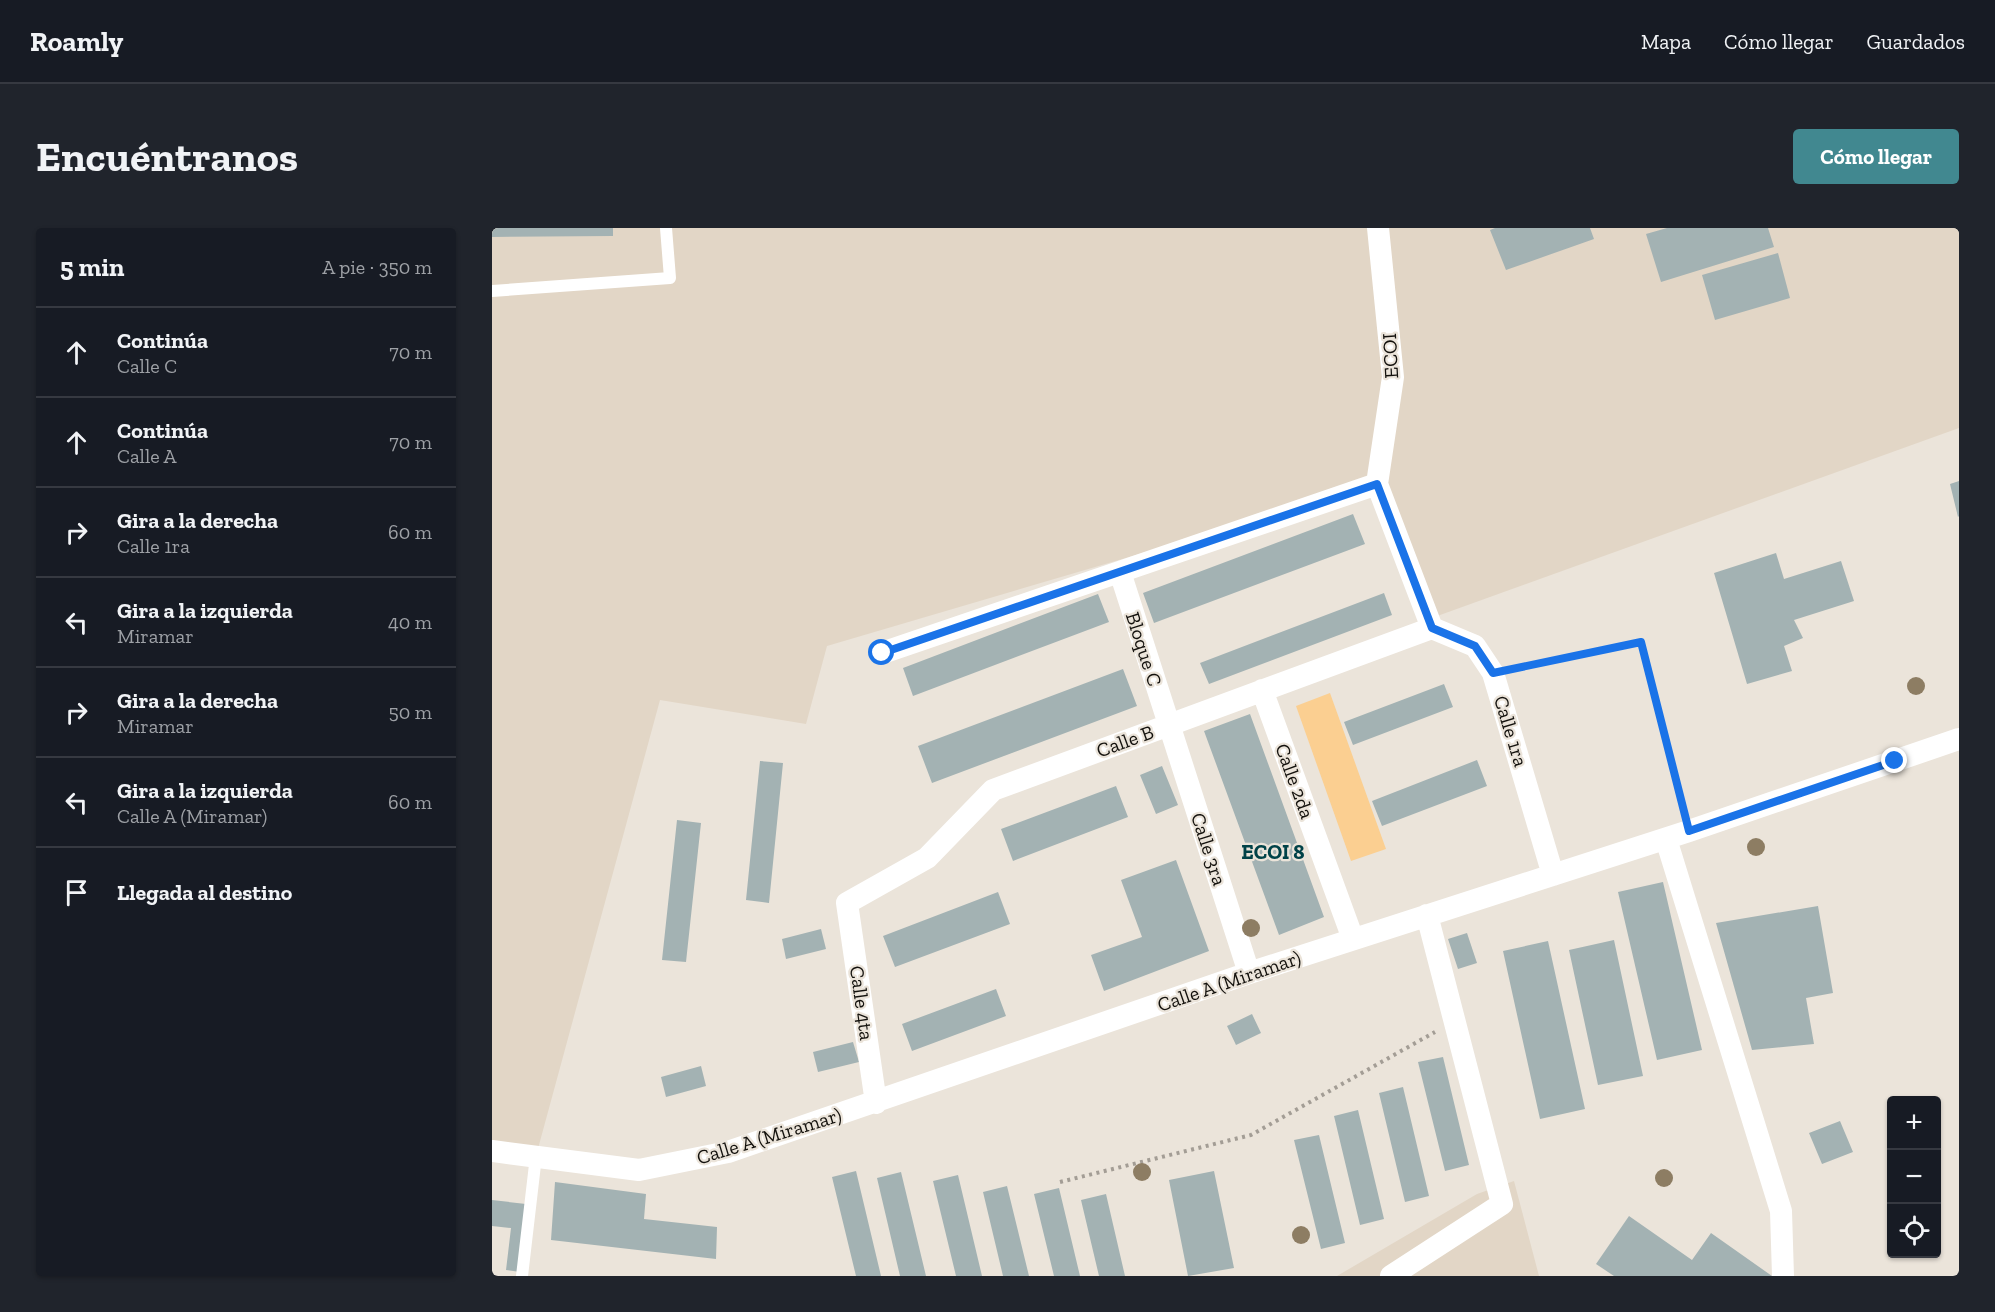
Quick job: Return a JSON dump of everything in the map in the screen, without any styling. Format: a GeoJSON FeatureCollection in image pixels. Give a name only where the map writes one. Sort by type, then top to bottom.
{"type":"FeatureCollection","features":[{"type":"Feature","properties":{"kind":"street","name":"ECOI"},"geometry":{"type":"LineString","coordinates":[[1377,484],[1394,377],[1378,228]]}},
{"type":"Feature","properties":{"kind":"street"},"geometry":{"type":"LineString","coordinates":[[882,653],[1377,484],[1432,628]]}},
{"type":"Feature","properties":{"kind":"street","name":"Bloque C"},"geometry":{"type":"LineString","coordinates":[[1120,572],[1169,725]]}},
{"type":"Feature","properties":{"kind":"street","name":"Calle 1ra"},"geometry":{"type":"LineString","coordinates":[[1432,628],[1475,646],[1493,673],[1553,875]]}},
{"type":"Feature","properties":{"kind":"street","name":"Calle B"},"geometry":{"type":"LineString","coordinates":[[847,903],[927,858],[993,790],[1432,628]]}},
{"type":"Feature","properties":{"kind":"street","name":"Calle 2da"},"geometry":{"type":"LineString","coordinates":[[1262,690],[1353,939]]}},
{"type":"Feature","properties":{"kind":"street","name":"Calle 3ra"},"geometry":{"type":"LineString","coordinates":[[1169,725],[1249,973]]}},
{"type":"Feature","properties":{"kind":"street","name":"Calle A (Miramar)"},"geometry":{"type":"LineString","coordinates":[[492,1151],[639,1170],[728,1152],[1249,973],[1666,839],[1959,739]]}},
{"type":"Feature","properties":{"kind":"street"},"geometry":{"type":"LineString","coordinates":[[1895,761],[1959,756]]}},
{"type":"Feature","properties":{"kind":"street"},"geometry":{"type":"LineString","coordinates":[[1666,839],[1781,1211],[1783,1276]]}},
{"type":"Feature","properties":{"kind":"street","name":"Calle 4ta"},"geometry":{"type":"LineString","coordinates":[[847,903],[876,1103]]}},
{"type":"Feature","properties":{"kind":"street"},"geometry":{"type":"LineString","coordinates":[[1390,1276],[1502,1204],[1427,915]]}},
{"type":"Feature","properties":{"kind":"lane"},"geometry":{"type":"LineString","coordinates":[[492,291],[670,278],[666,228]]}},
{"type":"Feature","properties":{"kind":"lane"},"geometry":{"type":"LineString","coordinates":[[522,1276],[536,1156]]}},
{"type":"Feature","properties":{"kind":"path"},"geometry":{"type":"LineString","coordinates":[[1493,673],[1641,642],[1689,831]]}},
{"type":"Feature","properties":{"kind":"path"},"geometry":{"type":"LineString","coordinates":[[1060,1182],[1251,1135],[1454,1021]]}},
{"type":"Feature","properties":{"kind":"shaded area"},"geometry":{"type":"Polygon","coordinates":[[[492,228],[1959,228],[1959,428],[1429,619],[1377,484],[827,646],[806,724],[660,700],[536,1156],[492,1151],[492,228]]]}},
{"type":"Feature","properties":{"kind":"shaded area"},"geometry":{"type":"Polygon","coordinates":[[[1330,693],[1386,849],[1351,861],[1296,706],[1330,693]]]}},
{"type":"Feature","properties":{"kind":"shaded area"},"geometry":{"type":"Polygon","coordinates":[[[1514,1181],[1539,1276],[1337,1276],[1477,1194],[1514,1181]]]}},
{"type":"Feature","properties":{"kind":"building"},"geometry":{"type":"Polygon","coordinates":[[[492,228],[613,228],[613,236],[492,237],[492,228]]]}},
{"type":"Feature","properties":{"kind":"building"},"geometry":{"type":"Polygon","coordinates":[[[1495,228],[1590,228],[1594,239],[1506,270],[1490,230],[1495,228]]]}},
{"type":"Feature","properties":{"kind":"building"},"geometry":{"type":"Polygon","coordinates":[[[1667,228],[1768,228],[1774,247],[1661,282],[1646,234],[1667,228]]]}},
{"type":"Feature","properties":{"kind":"building"},"geometry":{"type":"Polygon","coordinates":[[[1778,253],[1790,298],[1715,320],[1702,275],[1778,253]]]}},
{"type":"Feature","properties":{"kind":"building"},"geometry":{"type":"Polygon","coordinates":[[[1959,481],[1959,516],[1958,517],[1950,484],[1959,481]]]}},
{"type":"Feature","properties":{"kind":"building"},"geometry":{"type":"Polygon","coordinates":[[[1353,514],[1365,544],[1154,623],[1143,593],[1353,514]]]}},
{"type":"Feature","properties":{"kind":"building"},"geometry":{"type":"Polygon","coordinates":[[[1776,553],[1784,579],[1841,561],[1854,601],[1794,620],[1803,638],[1784,646],[1792,671],[1747,684],[1714,573],[1776,553]]]}},
{"type":"Feature","properties":{"kind":"building"},"geometry":{"type":"Polygon","coordinates":[[[1384,593],[1392,615],[1209,684],[1200,663],[1384,593]]]}},
{"type":"Feature","properties":{"kind":"building"},"geometry":{"type":"Polygon","coordinates":[[[1098,594],[1109,622],[913,696],[903,668],[1098,594]]]}},
{"type":"Feature","properties":{"kind":"building"},"geometry":{"type":"Polygon","coordinates":[[[1123,669],[1137,706],[932,783],[918,746],[1123,669]]]}},
{"type":"Feature","properties":{"kind":"building"},"geometry":{"type":"Polygon","coordinates":[[[1444,684],[1453,707],[1353,745],[1344,722],[1444,684]]]}},
{"type":"Feature","properties":{"kind":"building"},"geometry":{"type":"Polygon","coordinates":[[[1250,714],[1324,917],[1279,935],[1204,731],[1250,714]]]}},
{"type":"Feature","properties":{"kind":"building"},"geometry":{"type":"Polygon","coordinates":[[[1477,760],[1487,786],[1382,826],[1372,801],[1477,760]]]}},
{"type":"Feature","properties":{"kind":"building"},"geometry":{"type":"Polygon","coordinates":[[[760,761],[783,763],[769,903],[746,900],[760,761]]]}},
{"type":"Feature","properties":{"kind":"building"},"geometry":{"type":"Polygon","coordinates":[[[1162,766],[1178,805],[1156,814],[1140,775],[1162,766]]]}},
{"type":"Feature","properties":{"kind":"building"},"geometry":{"type":"Polygon","coordinates":[[[1116,786],[1128,817],[1013,861],[1001,829],[1116,786]]]}},
{"type":"Feature","properties":{"kind":"building"},"geometry":{"type":"Polygon","coordinates":[[[677,820],[701,823],[686,962],[662,960],[677,820]]]}},
{"type":"Feature","properties":{"kind":"building"},"geometry":{"type":"Polygon","coordinates":[[[1176,860],[1209,951],[1104,991],[1091,955],[1142,937],[1121,880],[1176,860]]]}},
{"type":"Feature","properties":{"kind":"building"},"geometry":{"type":"Polygon","coordinates":[[[1663,882],[1702,1050],[1657,1060],[1618,892],[1663,882]]]}},
{"type":"Feature","properties":{"kind":"building"},"geometry":{"type":"Polygon","coordinates":[[[998,892],[1010,924],[895,967],[883,936],[998,892]]]}},
{"type":"Feature","properties":{"kind":"building"},"geometry":{"type":"Polygon","coordinates":[[[1818,906],[1833,993],[1806,998],[1814,1044],[1752,1050],[1716,923],[1818,906]]]}},
{"type":"Feature","properties":{"kind":"building"},"geometry":{"type":"Polygon","coordinates":[[[821,929],[826,949],[786,959],[782,939],[821,929]]]}},
{"type":"Feature","properties":{"kind":"building"},"geometry":{"type":"Polygon","coordinates":[[[1467,933],[1477,963],[1458,969],[1448,939],[1467,933]]]}},
{"type":"Feature","properties":{"kind":"building"},"geometry":{"type":"Polygon","coordinates":[[[1614,940],[1643,1076],[1598,1085],[1569,950],[1614,940]]]}},
{"type":"Feature","properties":{"kind":"building"},"geometry":{"type":"Polygon","coordinates":[[[1548,941],[1585,1109],[1540,1119],[1503,951],[1548,941]]]}},
{"type":"Feature","properties":{"kind":"building"},"geometry":{"type":"Polygon","coordinates":[[[996,989],[1006,1016],[912,1051],[902,1024],[996,989]]]}},
{"type":"Feature","properties":{"kind":"building"},"geometry":{"type":"Polygon","coordinates":[[[1252,1014],[1261,1033],[1236,1045],[1227,1026],[1252,1014]]]}},
{"type":"Feature","properties":{"kind":"building"},"geometry":{"type":"Polygon","coordinates":[[[853,1042],[859,1062],[818,1072],[813,1052],[853,1042]]]}},
{"type":"Feature","properties":{"kind":"building"},"geometry":{"type":"Polygon","coordinates":[[[1443,1057],[1469,1165],[1445,1171],[1418,1062],[1443,1057]]]}},
{"type":"Feature","properties":{"kind":"building"},"geometry":{"type":"Polygon","coordinates":[[[701,1066],[706,1086],[666,1097],[661,1077],[701,1066]]]}},
{"type":"Feature","properties":{"kind":"building"},"geometry":{"type":"Polygon","coordinates":[[[1403,1087],[1429,1196],[1405,1202],[1379,1093],[1403,1087]]]}},
{"type":"Feature","properties":{"kind":"building"},"geometry":{"type":"Polygon","coordinates":[[[1358,1110],[1384,1219],[1360,1225],[1334,1116],[1358,1110]]]}},
{"type":"Feature","properties":{"kind":"building"},"geometry":{"type":"Polygon","coordinates":[[[1840,1121],[1853,1152],[1822,1164],[1809,1133],[1840,1121]]]}},
{"type":"Feature","properties":{"kind":"building"},"geometry":{"type":"Polygon","coordinates":[[[1319,1135],[1345,1243],[1321,1249],[1294,1140],[1319,1135]]]}},
{"type":"Feature","properties":{"kind":"building"},"geometry":{"type":"Polygon","coordinates":[[[856,1171],[881,1276],[856,1276],[832,1177],[856,1171]]]}},
{"type":"Feature","properties":{"kind":"building"},"geometry":{"type":"Polygon","coordinates":[[[1214,1171],[1234,1268],[1188,1276],[1169,1180],[1214,1171]]]}},
{"type":"Feature","properties":{"kind":"building"},"geometry":{"type":"Polygon","coordinates":[[[901,1172],[926,1276],[900,1276],[877,1178],[901,1172]]]}},
{"type":"Feature","properties":{"kind":"building"},"geometry":{"type":"Polygon","coordinates":[[[958,1175],[982,1276],[956,1276],[933,1181],[958,1175]]]}},
{"type":"Feature","properties":{"kind":"building"},"geometry":{"type":"Polygon","coordinates":[[[555,1182],[646,1194],[644,1219],[717,1227],[716,1259],[551,1240],[555,1182]]]}},
{"type":"Feature","properties":{"kind":"building"},"geometry":{"type":"Polygon","coordinates":[[[1007,1186],[1029,1276],[1003,1276],[983,1192],[1007,1186]]]}},
{"type":"Feature","properties":{"kind":"building"},"geometry":{"type":"Polygon","coordinates":[[[1059,1188],[1080,1276],[1054,1276],[1034,1194],[1059,1188]]]}},
{"type":"Feature","properties":{"kind":"building"},"geometry":{"type":"Polygon","coordinates":[[[1106,1194],[1125,1276],[1099,1276],[1081,1200],[1106,1194]]]}},
{"type":"Feature","properties":{"kind":"building"},"geometry":{"type":"Polygon","coordinates":[[[492,1200],[526,1204],[520,1272],[506,1270],[511,1228],[492,1226],[492,1200]]]}},
{"type":"Feature","properties":{"kind":"building"},"geometry":{"type":"Polygon","coordinates":[[[1629,1216],[1692,1260],[1711,1233],[1772,1276],[1614,1276],[1596,1264],[1629,1216]]]}},
{"type":"Feature","properties":{"kind":"district","name":"ECOI 8"},"geometry":{"type":"Point","coordinates":[1273,852]}},
{"type":"Feature","properties":{"kind":"route"},"geometry":{"type":"LineString","coordinates":[[882,653],[1377,484],[1432,628],[1475,646],[1493,673],[1641,642],[1689,831],[1895,761]]}}]}
